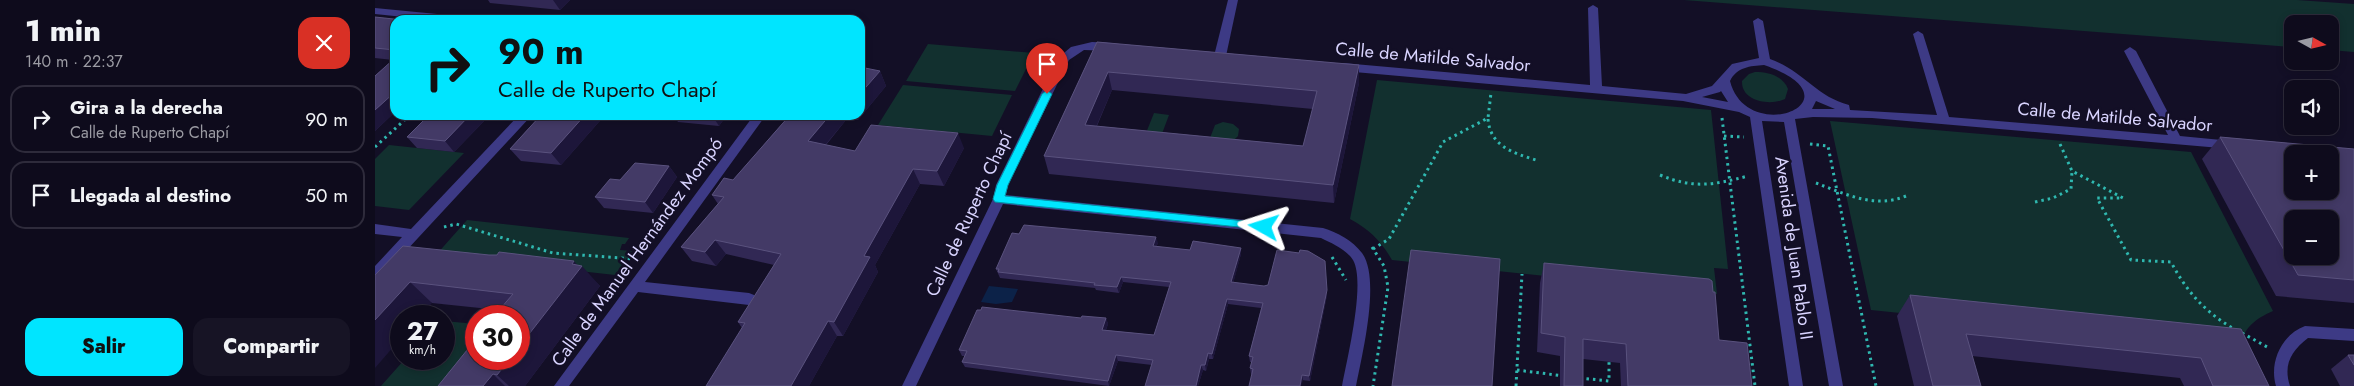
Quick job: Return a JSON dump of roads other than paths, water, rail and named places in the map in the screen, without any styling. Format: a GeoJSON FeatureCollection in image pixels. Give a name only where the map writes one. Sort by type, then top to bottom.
{"type":"FeatureCollection","features":[{"type":"Feature","properties":{"kind":"street"},"geometry":{"type":"LineString","coordinates":[[1220,56],[1233,0]]}},
{"type":"Feature","properties":{"kind":"street"},"geometry":{"type":"LineString","coordinates":[[1593,8],[1596,89]]}},
{"type":"Feature","properties":{"kind":"street"},"geometry":{"type":"LineString","coordinates":[[375,12],[410,15]]}},
{"type":"Feature","properties":{"kind":"street"},"geometry":{"type":"LineString","coordinates":[[1758,21],[1765,62]]}},
{"type":"Feature","properties":{"kind":"street"},"geometry":{"type":"LineString","coordinates":[[1918,34],[1944,120]]}},
{"type":"Feature","properties":{"kind":"street","name":"Calle de Ruperto Chapí"},"geometry":{"type":"LineString","coordinates":[[909,386],[999,199],[1002,185],[1065,58],[1074,49],[1090,45],[1127,48]]}},
{"type":"Feature","properties":{"kind":"street"},"geometry":{"type":"LineString","coordinates":[[2130,51],[2176,140]]}},
{"type":"Feature","properties":{"kind":"street"},"geometry":{"type":"LineString","coordinates":[[1765,62],[1789,70],[1807,86],[1810,94],[1809,103],[1805,110],[1793,116],[1773,118],[1755,115],[1743,109],[1728,96],[1724,81],[1727,74],[1741,64],[1765,62]]}},
{"type":"Feature","properties":{"kind":"street","name":"Calle de Matilde Salvador"},"geometry":{"type":"LineString","coordinates":[[1327,66],[1683,97],[1743,109]]}},
{"type":"Feature","properties":{"kind":"street","name":"Calle de Matilde Salvador"},"geometry":{"type":"LineString","coordinates":[[1683,97],[1706,93],[1716,89],[1724,81]]}},
{"type":"Feature","properties":{"kind":"street","name":"Calle de Matilde Salvador"},"geometry":{"type":"LineString","coordinates":[[1807,86],[1817,98],[1829,105],[1872,114]]}},
{"type":"Feature","properties":{"kind":"street","name":"Calle de Matilde Salvador"},"geometry":{"type":"LineString","coordinates":[[1793,116],[1813,113],[1872,114],[2245,146]]}},
{"type":"Feature","properties":{"kind":"street","name":"Avenida de Juan Pablo II"},"geometry":{"type":"LineString","coordinates":[[1755,115],[1796,386]]}},
{"type":"Feature","properties":{"kind":"street","name":"Avenida de Juan Pablo II"},"geometry":{"type":"LineString","coordinates":[[1793,116],[1799,176],[1836,386]]}},
{"type":"Feature","properties":{"kind":"street"},"geometry":{"type":"LineString","coordinates":[[375,275],[521,120]]}},
{"type":"Feature","properties":{"kind":"street","name":"Calle de Manuel Hernández Mompó"},"geometry":{"type":"LineString","coordinates":[[561,386],[756,120]]}},
{"type":"Feature","properties":{"kind":"street"},"geometry":{"type":"LineString","coordinates":[[999,199],[1323,233],[1342,243],[1359,258],[1364,275],[1363,303],[1349,386]]}},
{"type":"Feature","properties":{"kind":"street"},"geometry":{"type":"LineString","coordinates":[[375,229],[414,234]]}},
{"type":"Feature","properties":{"kind":"street"},"geometry":{"type":"LineString","coordinates":[[635,286],[749,299]]}},
{"type":"Feature","properties":{"kind":"street"},"geometry":{"type":"LineString","coordinates":[[2283,386],[2279,363],[2281,355],[2305,332],[2354,335]]}},
{"type":"Feature","properties":{"kind":"water"},"geometry":{"type":"Polygon","coordinates":[[[989,286],[1018,289],[1012,302],[996,304],[981,302],[989,286]]]}}]}
